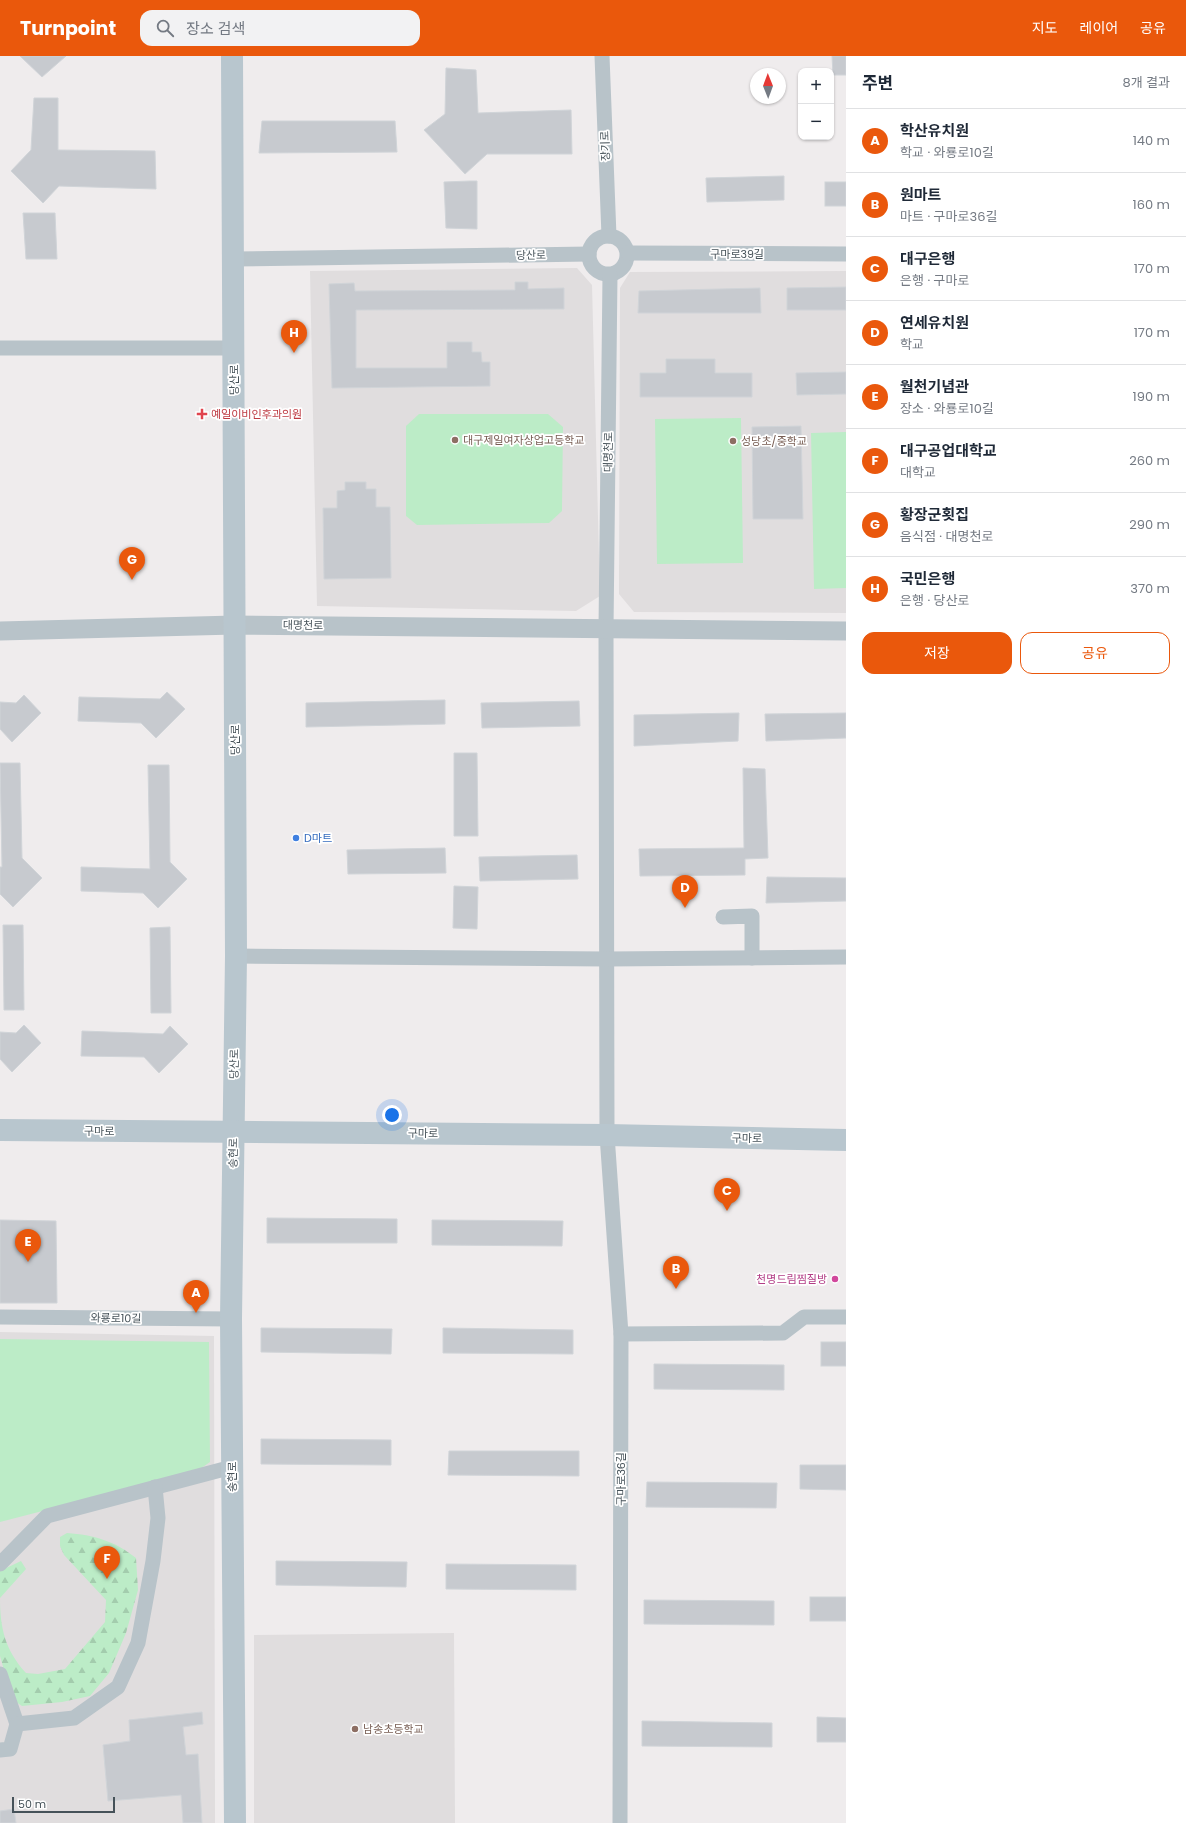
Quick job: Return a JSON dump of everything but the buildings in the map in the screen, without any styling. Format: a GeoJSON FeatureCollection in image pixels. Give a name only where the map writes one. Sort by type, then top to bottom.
{"type":"FeatureCollection","features":[{"type":"Feature","properties":{"kind":"main road","name":"당산로"},"geometry":{"type":"LineString","coordinates":[[232,56],[236,956],[233,1131]]}},
{"type":"Feature","properties":{"kind":"main road","name":"구마로"},"geometry":{"type":"LineString","coordinates":[[0,1130],[607,1135],[846,1140]]}},
{"type":"Feature","properties":{"kind":"main road","name":"송현로"},"geometry":{"type":"LineString","coordinates":[[233,1131],[232,1467],[235,1823]]}},
{"type":"Feature","properties":{"kind":"street","name":"장기로"},"geometry":{"type":"LineString","coordinates":[[602,56],[609,236]]}},
{"type":"Feature","properties":{"kind":"street"},"geometry":{"type":"LineString","coordinates":[[609,236],[617,238],[622,242],[628,253],[625,266],[620,271],[610,275],[602,274],[596,271],[592,266],[589,254],[593,243],[598,239],[609,236]]}},
{"type":"Feature","properties":{"kind":"street","name":"구마로39길"},"geometry":{"type":"LineString","coordinates":[[628,253],[846,254]]}},
{"type":"Feature","properties":{"kind":"street","name":"당산로"},"geometry":{"type":"LineString","coordinates":[[234,259],[589,254]]}},
{"type":"Feature","properties":{"kind":"street","name":"대명천로"},"geometry":{"type":"LineString","coordinates":[[606,628],[610,275]]}},
{"type":"Feature","properties":{"kind":"street"},"geometry":{"type":"LineString","coordinates":[[0,348],[234,348]]}},
{"type":"Feature","properties":{"kind":"street","name":"대명천로"},"geometry":{"type":"LineString","coordinates":[[0,631],[235,625],[846,631]]}},
{"type":"Feature","properties":{"kind":"street","name":"구마로36길"},"geometry":{"type":"LineString","coordinates":[[606,628],[607,1135],[621,1334],[620,1823]]}},
{"type":"Feature","properties":{"kind":"street"},"geometry":{"type":"LineString","coordinates":[[723,917],[752,916],[752,958]]}},
{"type":"Feature","properties":{"kind":"street"},"geometry":{"type":"LineString","coordinates":[[236,956],[607,959],[846,957]]}},
{"type":"Feature","properties":{"kind":"street","name":"와룡로10길"},"geometry":{"type":"LineString","coordinates":[[0,1317],[232,1319]]}},
{"type":"Feature","properties":{"kind":"street"},"geometry":{"type":"LineString","coordinates":[[621,1334],[783,1333],[804,1317],[846,1317]]}},
{"type":"Feature","properties":{"kind":"street"},"geometry":{"type":"LineString","coordinates":[[0,1564],[47,1516],[232,1467]]}},
{"type":"Feature","properties":{"kind":"street"},"geometry":{"type":"LineString","coordinates":[[17,1724],[74,1718],[118,1687],[138,1643],[153,1561],[158,1518],[155,1487]]}},
{"type":"Feature","properties":{"kind":"street"},"geometry":{"type":"LineString","coordinates":[[0,1674],[17,1724],[10,1749],[0,1750]]}},
{"type":"Feature","properties":{"kind":"shaded area","name":"대구제일여자상업고등학교"},"geometry":{"type":"Polygon","coordinates":[[[577,268],[592,285],[600,596],[576,611],[317,606],[310,271],[577,268]]]}},
{"type":"Feature","properties":{"kind":"shaded area","name":"성당초/중학교"},"geometry":{"type":"Polygon","coordinates":[[[846,271],[846,613],[634,612],[619,594],[620,288],[630,272],[846,271]]]}},
{"type":"Feature","properties":{"kind":"shaded area"},"geometry":{"type":"Polygon","coordinates":[[[0,1332],[214,1336],[215,1823],[0,1823],[0,1332]]]}},
{"type":"Feature","properties":{"kind":"shaded area","name":"남송초등학교"},"geometry":{"type":"Polygon","coordinates":[[[454,1633],[455,1823],[254,1823],[254,1635],[454,1633]]]}},
{"type":"Feature","properties":{"kind":"green space"},"geometry":{"type":"Polygon","coordinates":[[[419,414],[548,414],[563,427],[562,511],[549,523],[417,525],[406,516],[406,426],[419,414]]]}},
{"type":"Feature","properties":{"kind":"green space"},"geometry":{"type":"Polygon","coordinates":[[[741,418],[743,563],[657,564],[655,419],[741,418]]]}},
{"type":"Feature","properties":{"kind":"green space"},"geometry":{"type":"Polygon","coordinates":[[[846,432],[846,588],[814,589],[811,433],[846,432]]]}},
{"type":"Feature","properties":{"kind":"green space"},"geometry":{"type":"Polygon","coordinates":[[[0,1339],[209,1342],[210,1462],[197,1471],[0,1522],[0,1339]]]}},
{"type":"Feature","properties":{"kind":"green space"},"geometry":{"type":"Polygon","coordinates":[[[67,1533],[95,1537],[120,1547],[136,1558],[138,1590],[126,1633],[109,1673],[90,1696],[62,1702],[22,1706],[16,1702],[6,1677],[0,1656],[0,1609],[5,1638],[13,1656],[26,1673],[38,1674],[65,1669],[105,1622],[106,1600],[64,1555],[60,1546],[60,1537],[67,1533]]]}},
{"type":"Feature","properties":{"kind":"green space"},"geometry":{"type":"Polygon","coordinates":[[[21,1561],[26,1569],[0,1598],[0,1571],[21,1561]]]}},
{"type":"Feature","properties":{"kind":"place","name":"국민은행"},"geometry":{"type":"Point","coordinates":[294,353]}},
{"type":"Feature","properties":{"kind":"place","name":"예일이비인후과의원"},"geometry":{"type":"Point","coordinates":[202,414]}},
{"type":"Feature","properties":{"kind":"place","name":"대구제일여자상업고등학교"},"geometry":{"type":"Point","coordinates":[455,440]}},
{"type":"Feature","properties":{"kind":"place","name":"성당초/중학교"},"geometry":{"type":"Point","coordinates":[733,441]}},
{"type":"Feature","properties":{"kind":"place","name":"황장군횟집"},"geometry":{"type":"Point","coordinates":[132,580]}},
{"type":"Feature","properties":{"kind":"place","name":"D마트"},"geometry":{"type":"Point","coordinates":[296,838]}},
{"type":"Feature","properties":{"kind":"place","name":"연세유치원"},"geometry":{"type":"Point","coordinates":[685,908]}},
{"type":"Feature","properties":{"kind":"place","name":"대구은행"},"geometry":{"type":"Point","coordinates":[727,1211]}},
{"type":"Feature","properties":{"kind":"place","name":"월천기념관"},"geometry":{"type":"Point","coordinates":[28,1262]}},
{"type":"Feature","properties":{"kind":"place","name":"천명드림찜질방"},"geometry":{"type":"Point","coordinates":[835,1279]}},
{"type":"Feature","properties":{"kind":"place","name":"원마트"},"geometry":{"type":"Point","coordinates":[676,1289]}},
{"type":"Feature","properties":{"kind":"place","name":"학산유치원"},"geometry":{"type":"Point","coordinates":[196,1313]}},
{"type":"Feature","properties":{"kind":"place","name":"대구공업대학교"},"geometry":{"type":"Point","coordinates":[107,1579]}},
{"type":"Feature","properties":{"kind":"place","name":"남송초등학교"},"geometry":{"type":"Point","coordinates":[355,1729]}}]}
